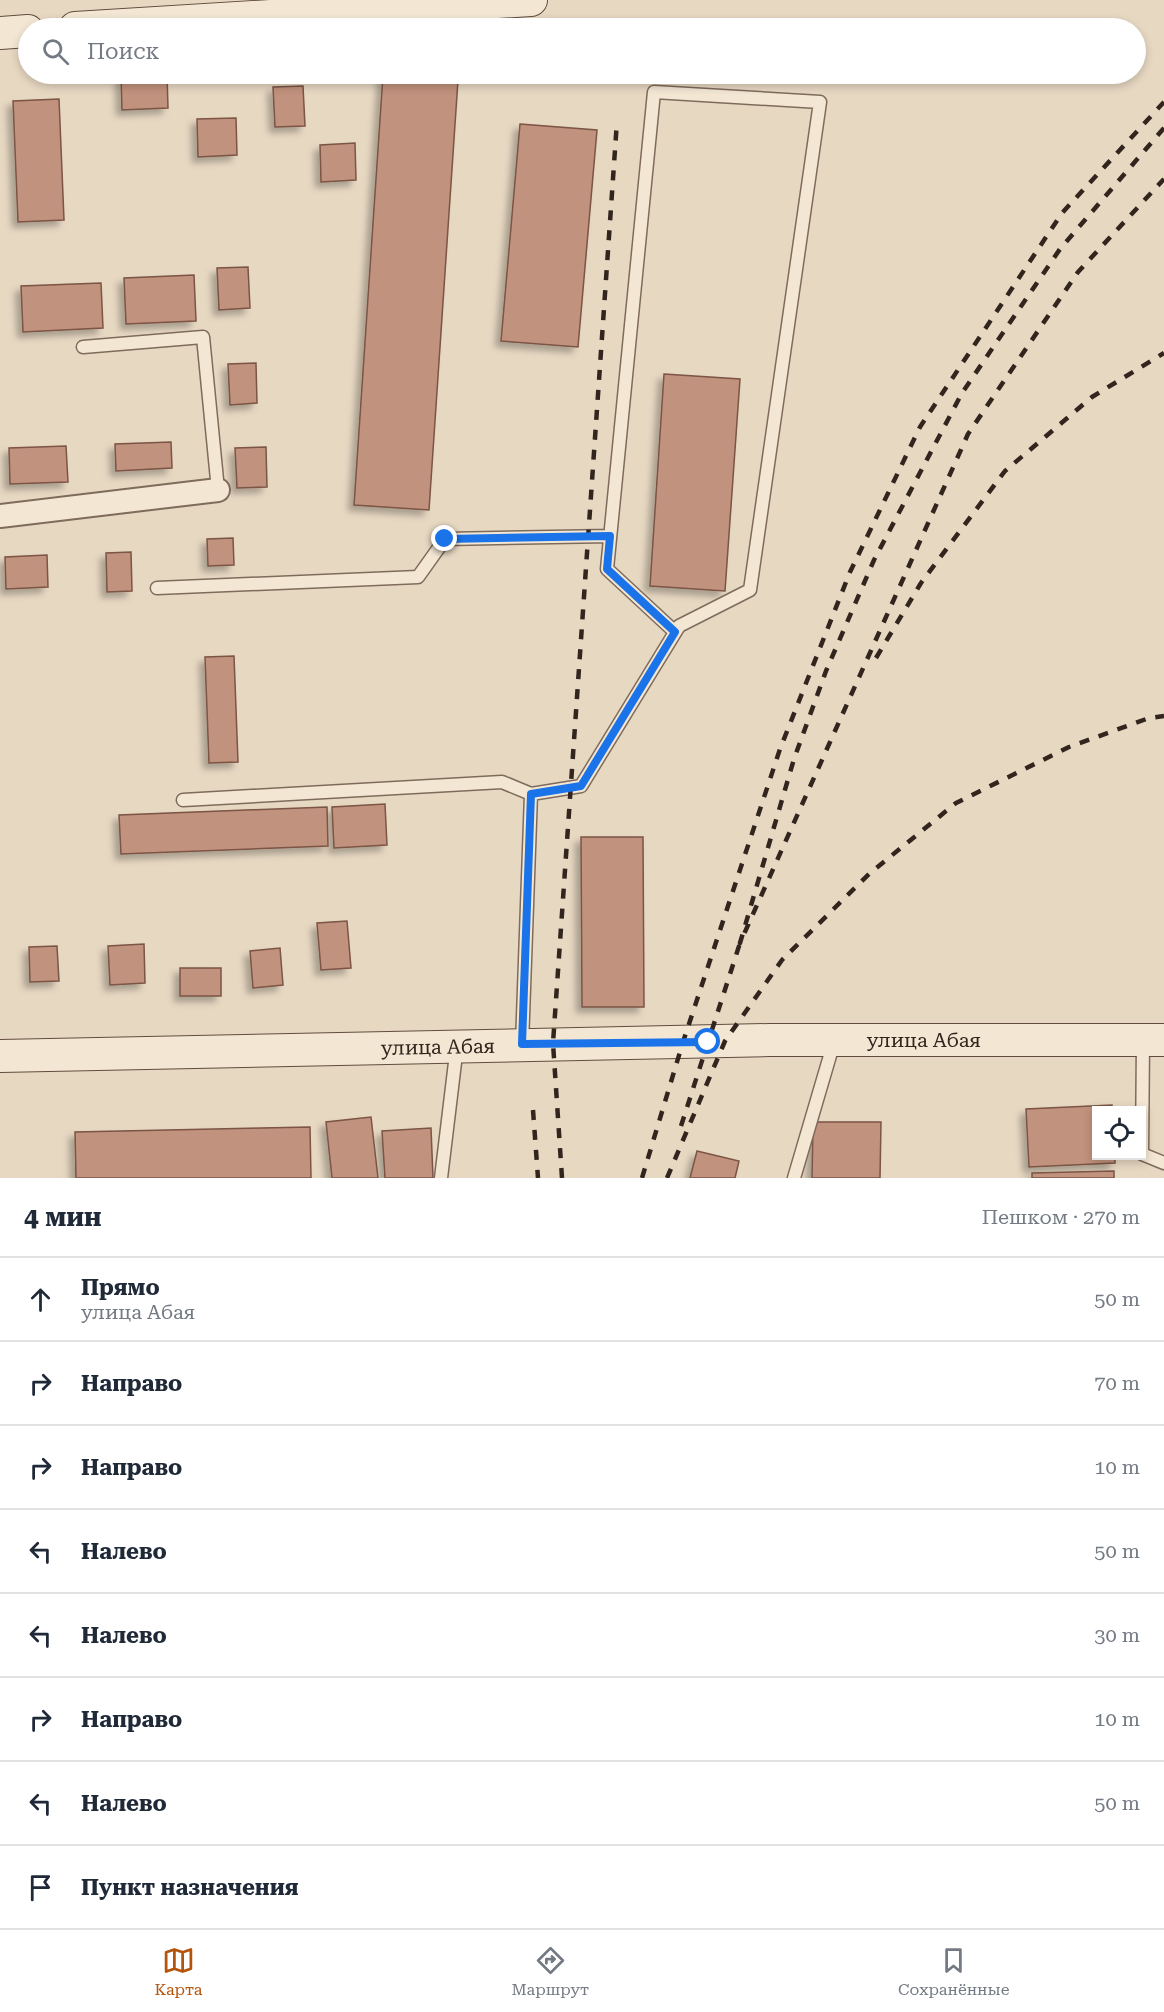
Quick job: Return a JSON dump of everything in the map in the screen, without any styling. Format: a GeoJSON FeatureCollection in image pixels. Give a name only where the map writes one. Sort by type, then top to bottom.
{"type":"FeatureCollection","features":[{"type":"Feature","properties":{"kind":"street"},"geometry":{"type":"LineString","coordinates":[[238,18],[531,0]]}},
{"type":"Feature","properties":{"kind":"street"},"geometry":{"type":"LineString","coordinates":[[0,33],[18,32]]}},
{"type":"Feature","properties":{"kind":"street"},"geometry":{"type":"LineString","coordinates":[[0,516],[218,490]]}},
{"type":"Feature","properties":{"kind":"street","name":"улица Абая"},"geometry":{"type":"LineString","coordinates":[[0,1056],[522,1044],[834,1040],[1153,1041]]}},
{"type":"Feature","properties":{"kind":"lane"},"geometry":{"type":"LineString","coordinates":[[183,800],[502,783],[531,794],[581,786],[679,626],[750,590],[820,102],[654,92],[607,569],[675,632]]}},
{"type":"Feature","properties":{"kind":"lane"},"geometry":{"type":"LineString","coordinates":[[83,347],[203,337],[218,490]]}},
{"type":"Feature","properties":{"kind":"lane"},"geometry":{"type":"LineString","coordinates":[[157,588],[418,577],[445,539],[610,536]]}},
{"type":"Feature","properties":{"kind":"lane"},"geometry":{"type":"LineString","coordinates":[[522,1044],[531,794]]}},
{"type":"Feature","properties":{"kind":"lane"},"geometry":{"type":"LineString","coordinates":[[795,1178],[834,1040]]}},
{"type":"Feature","properties":{"kind":"lane"},"geometry":{"type":"LineString","coordinates":[[1153,1041],[1142,1154],[1164,1163]]}},
{"type":"Feature","properties":{"kind":"lane"},"geometry":{"type":"LineString","coordinates":[[441,1178],[457,1045]]}},
{"type":"Feature","properties":{"kind":"building"},"geometry":{"type":"Polygon","coordinates":[[[121,84],[167,84],[168,108],[122,110],[121,84]]]}},
{"type":"Feature","properties":{"kind":"building"},"geometry":{"type":"Polygon","coordinates":[[[382,84],[458,84],[429,510],[354,505],[382,84]]]}},
{"type":"Feature","properties":{"kind":"building"},"geometry":{"type":"Polygon","coordinates":[[[303,86],[305,126],[275,127],[273,87],[303,86]]]}},
{"type":"Feature","properties":{"kind":"building"},"geometry":{"type":"Polygon","coordinates":[[[59,99],[64,220],[18,222],[13,101],[59,99]]]}},
{"type":"Feature","properties":{"kind":"building"},"geometry":{"type":"Polygon","coordinates":[[[236,118],[237,155],[198,157],[197,119],[236,118]]]}},
{"type":"Feature","properties":{"kind":"building"},"geometry":{"type":"Polygon","coordinates":[[[520,124],[597,130],[578,347],[501,341],[520,124]]]}},
{"type":"Feature","properties":{"kind":"building"},"geometry":{"type":"Polygon","coordinates":[[[355,143],[356,180],[321,182],[320,145],[355,143]]]}},
{"type":"Feature","properties":{"kind":"building"},"geometry":{"type":"Polygon","coordinates":[[[248,267],[250,308],[219,310],[217,268],[248,267]]]}},
{"type":"Feature","properties":{"kind":"building"},"geometry":{"type":"Polygon","coordinates":[[[194,275],[196,321],[126,324],[124,278],[194,275]]]}},
{"type":"Feature","properties":{"kind":"building"},"geometry":{"type":"Polygon","coordinates":[[[101,283],[103,328],[23,332],[21,286],[101,283]]]}},
{"type":"Feature","properties":{"kind":"building"},"geometry":{"type":"Polygon","coordinates":[[[256,363],[257,403],[230,405],[228,364],[256,363]]]}},
{"type":"Feature","properties":{"kind":"building"},"geometry":{"type":"Polygon","coordinates":[[[664,374],[740,379],[725,591],[650,586],[664,374]]]}},
{"type":"Feature","properties":{"kind":"building"},"geometry":{"type":"Polygon","coordinates":[[[171,442],[172,468],[116,471],[115,444],[171,442]]]}},
{"type":"Feature","properties":{"kind":"building"},"geometry":{"type":"Polygon","coordinates":[[[66,446],[68,482],[10,484],[9,448],[66,446]]]}},
{"type":"Feature","properties":{"kind":"building"},"geometry":{"type":"Polygon","coordinates":[[[266,447],[267,487],[237,488],[235,448],[266,447]]]}},
{"type":"Feature","properties":{"kind":"building"},"geometry":{"type":"Polygon","coordinates":[[[233,538],[234,565],[208,566],[207,539],[233,538]]]}},
{"type":"Feature","properties":{"kind":"building"},"geometry":{"type":"Polygon","coordinates":[[[131,552],[132,591],[107,592],[106,553],[131,552]]]}},
{"type":"Feature","properties":{"kind":"building"},"geometry":{"type":"Polygon","coordinates":[[[47,555],[48,587],[6,589],[5,557],[47,555]]]}},
{"type":"Feature","properties":{"kind":"building"},"geometry":{"type":"Polygon","coordinates":[[[234,656],[238,762],[209,763],[205,657],[234,656]]]}},
{"type":"Feature","properties":{"kind":"building"},"geometry":{"type":"Polygon","coordinates":[[[385,804],[387,845],[334,848],[332,807],[385,804]]]}},
{"type":"Feature","properties":{"kind":"building"},"geometry":{"type":"Polygon","coordinates":[[[327,807],[328,846],[121,854],[119,815],[327,807]]]}},
{"type":"Feature","properties":{"kind":"building"},"geometry":{"type":"Polygon","coordinates":[[[581,837],[643,837],[644,1007],[582,1007],[581,837]]]}},
{"type":"Feature","properties":{"kind":"building"},"geometry":{"type":"Polygon","coordinates":[[[347,921],[351,968],[321,970],[317,923],[347,921]]]}},
{"type":"Feature","properties":{"kind":"building"},"geometry":{"type":"Polygon","coordinates":[[[144,944],[145,983],[110,985],[108,946],[144,944]]]}},
{"type":"Feature","properties":{"kind":"building"},"geometry":{"type":"Polygon","coordinates":[[[57,946],[59,981],[30,982],[29,947],[57,946]]]}},
{"type":"Feature","properties":{"kind":"building"},"geometry":{"type":"Polygon","coordinates":[[[280,948],[283,985],[253,988],[250,951],[280,948]]]}},
{"type":"Feature","properties":{"kind":"building"},"geometry":{"type":"Polygon","coordinates":[[[180,968],[221,968],[221,996],[180,996],[180,968]]]}},
{"type":"Feature","properties":{"kind":"building"},"geometry":{"type":"Polygon","coordinates":[[[1112,1105],[1092,1106],[1092,1160],[1115,1160],[1115,1163],[1029,1167],[1026,1109],[1112,1105]]]}},
{"type":"Feature","properties":{"kind":"building"},"geometry":{"type":"Polygon","coordinates":[[[371,1117],[378,1178],[332,1178],[326,1122],[371,1117]]]}},
{"type":"Feature","properties":{"kind":"building"},"geometry":{"type":"Polygon","coordinates":[[[813,1122],[881,1122],[880,1178],[812,1178],[813,1122]]]}},
{"type":"Feature","properties":{"kind":"building"},"geometry":{"type":"Polygon","coordinates":[[[310,1127],[311,1178],[76,1178],[75,1132],[310,1127]]]}},
{"type":"Feature","properties":{"kind":"building"},"geometry":{"type":"Polygon","coordinates":[[[431,1128],[433,1178],[385,1178],[382,1131],[431,1128]]]}},
{"type":"Feature","properties":{"kind":"building"},"geometry":{"type":"Polygon","coordinates":[[[697,1151],[739,1161],[735,1178],[690,1178],[697,1151]]]}},
{"type":"Feature","properties":{"kind":"building"},"geometry":{"type":"Polygon","coordinates":[[[1114,1171],[1114,1178],[1032,1178],[1032,1173],[1114,1171]]]}},
{"type":"Feature","properties":{"kind":"railway"},"geometry":{"type":"LineString","coordinates":[[642,1178],[683,1042],[780,749],[850,572],[920,427],[1062,213],[1164,102]]}},
{"type":"Feature","properties":{"kind":"railway"},"geometry":{"type":"LineString","coordinates":[[562,1178],[553,1043],[617,121]]}},
{"type":"Feature","properties":{"kind":"railway"},"geometry":{"type":"LineString","coordinates":[[1164,128],[1060,249],[962,393],[874,560],[826,671],[794,759],[740,943],[968,434],[1078,272],[1164,179]]}},
{"type":"Feature","properties":{"kind":"railway"},"geometry":{"type":"LineString","coordinates":[[876,658],[921,583],[1005,471],[1092,397],[1164,353]]}},
{"type":"Feature","properties":{"kind":"railway"},"geometry":{"type":"LineString","coordinates":[[667,1178],[725,1041],[782,960],[869,874],[956,803],[1069,747],[1149,718],[1164,716]]}},
{"type":"Feature","properties":{"kind":"railway"},"geometry":{"type":"LineString","coordinates":[[681,1126],[740,943]]}},
{"type":"Feature","properties":{"kind":"railway"},"geometry":{"type":"LineString","coordinates":[[533,1110],[538,1178]]}},
{"type":"Feature","properties":{"kind":"route"},"geometry":{"type":"LineString","coordinates":[[445,539],[610,536],[607,569],[675,632],[581,786],[531,794],[522,1044],[708,1042]]}}]}
